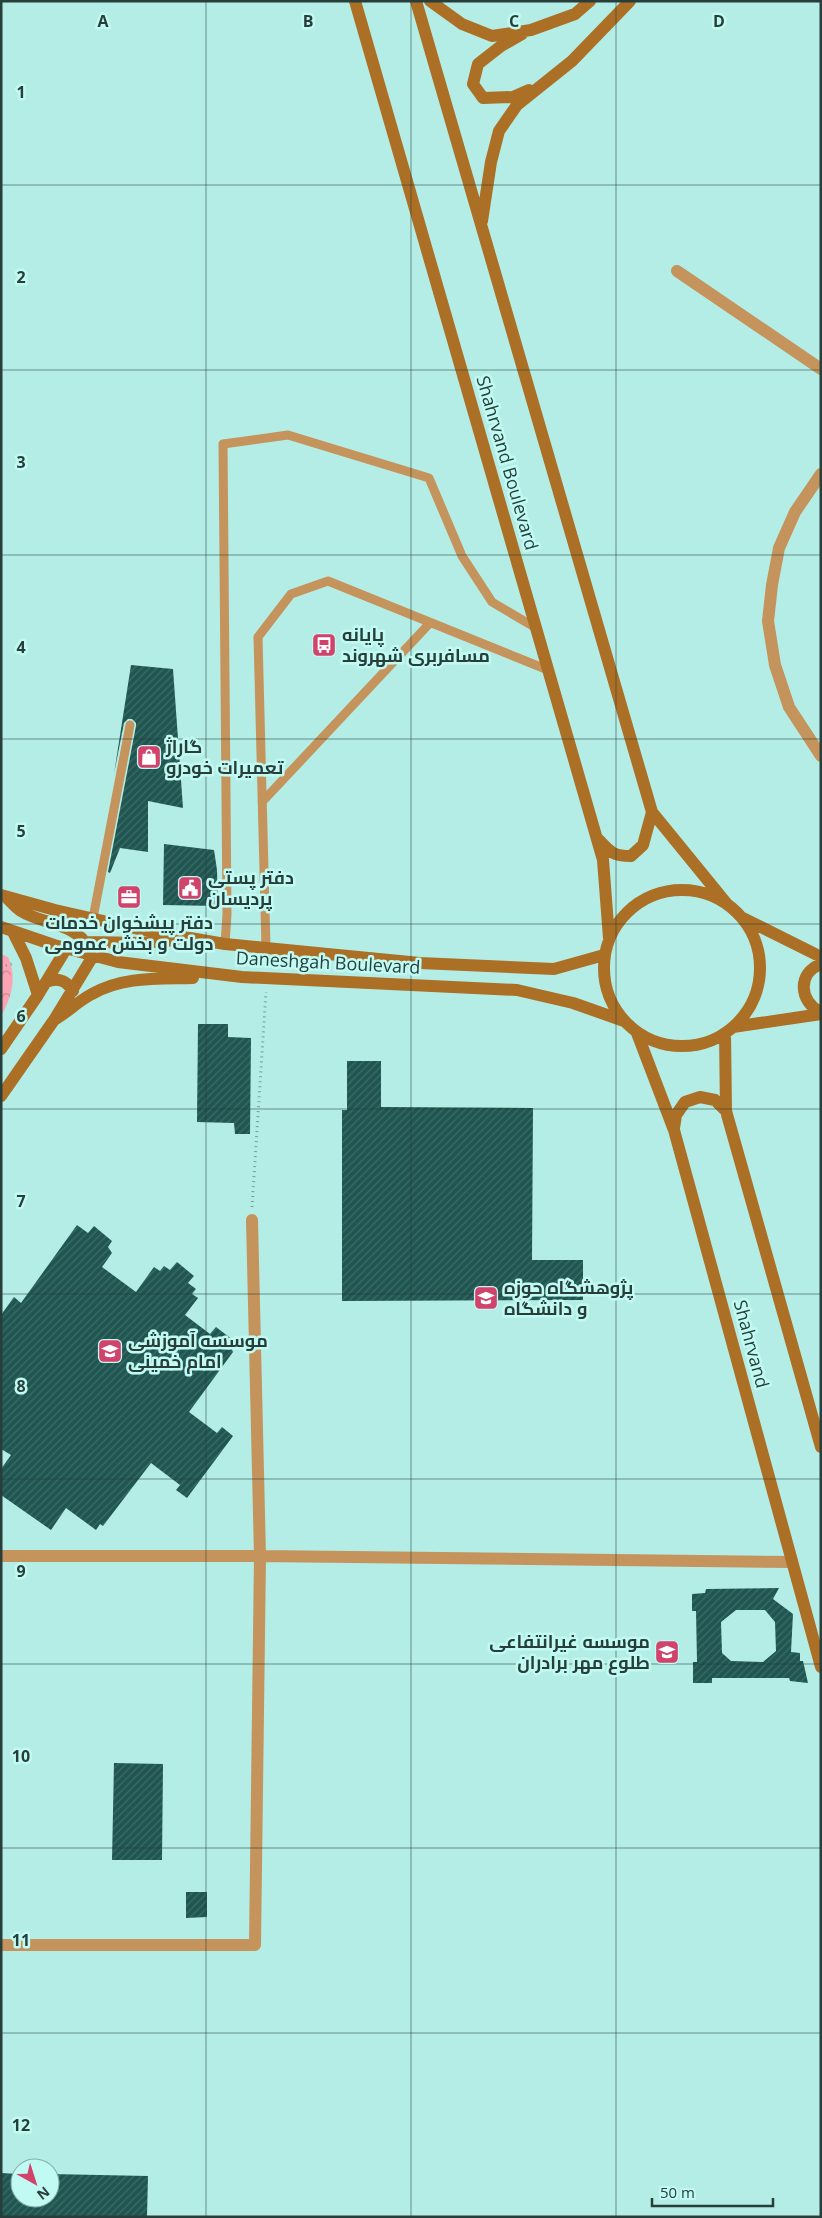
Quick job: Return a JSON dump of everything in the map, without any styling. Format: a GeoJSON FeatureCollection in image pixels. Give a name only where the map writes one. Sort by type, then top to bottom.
{"type":"FeatureCollection","features":[{"type":"Feature","properties":{"kind":"main road","name":"Shahrvand Boulevard"},"geometry":{"type":"LineString","coordinates":[[355,1],[603,860],[610,938]]}},
{"type":"Feature","properties":{"kind":"main road"},"geometry":{"type":"LineString","coordinates":[[416,1],[652,812],[727,904],[741,917],[821,957]]}},
{"type":"Feature","properties":{"kind":"main road"},"geometry":{"type":"LineString","coordinates":[[430,1],[462,24],[492,36],[531,30]]}},
{"type":"Feature","properties":{"kind":"main road"},"geometry":{"type":"LineString","coordinates":[[545,82],[514,97],[496,98],[483,98],[473,84],[478,64],[501,46],[531,30],[575,14],[590,1]]}},
{"type":"Feature","properties":{"kind":"main road"},"geometry":{"type":"LineString","coordinates":[[482,226],[491,162],[499,131],[517,104],[583,50],[630,1]]}},
{"type":"Feature","properties":{"kind":"main road"},"geometry":{"type":"LineString","coordinates":[[597,838],[608,851],[617,856],[631,856],[643,845],[652,812]]}},
{"type":"Feature","properties":{"kind":"main road"},"geometry":{"type":"LineString","coordinates":[[727,904],[709,895],[690,890],[670,891],[651,896],[634,906],[620,920],[610,938],[604,955],[603,973],[606,990],[613,1007],[624,1021],[637,1033],[669,1046],[686,1047],[703,1044],[729,1030],[747,1012],[756,994],[760,974],[759,953],[741,917]]}},
{"type":"Feature","properties":{"kind":"main road"},"geometry":{"type":"LineString","coordinates":[[1,1096],[54,1020],[93,956],[86,942],[67,928],[21,911],[4,896]]}},
{"type":"Feature","properties":{"kind":"main road","name":"Daneshgah Boulevard"},"geometry":{"type":"LineString","coordinates":[[4,896],[143,930],[225,944],[420,963],[554,969],[604,955]]}},
{"type":"Feature","properties":{"kind":"main road"},"geometry":{"type":"LineString","coordinates":[[7,929],[26,958],[38,995]]}},
{"type":"Feature","properties":{"kind":"main road","name":"Daneshgah Boulevard"},"geometry":{"type":"LineString","coordinates":[[7,929],[118,962],[242,977],[517,990],[573,1004],[624,1021]]}},
{"type":"Feature","properties":{"kind":"main road"},"geometry":{"type":"LineString","coordinates":[[1,1049],[38,995],[66,948],[86,942],[143,943],[195,939]]}},
{"type":"Feature","properties":{"kind":"main road"},"geometry":{"type":"LineString","coordinates":[[821,964],[810,970],[803,984],[805,998],[808,1003],[821,1013]]}},
{"type":"Feature","properties":{"kind":"main road"},"geometry":{"type":"LineString","coordinates":[[54,1020],[76,1004],[110,985],[145,979],[242,977]]}},
{"type":"Feature","properties":{"kind":"main road"},"geometry":{"type":"LineString","coordinates":[[46,982],[53,979],[62,980],[69,984],[73,991]]}},
{"type":"Feature","properties":{"kind":"main road"},"geometry":{"type":"LineString","coordinates":[[729,1030],[821,1013]]}},
{"type":"Feature","properties":{"kind":"main road"},"geometry":{"type":"LineString","coordinates":[[729,1030],[726,1111],[821,1447]]}},
{"type":"Feature","properties":{"kind":"main road","name":"Shahrvand"},"geometry":{"type":"LineString","coordinates":[[637,1033],[674,1130],[821,1667]]}},
{"type":"Feature","properties":{"kind":"main road"},"geometry":{"type":"LineString","coordinates":[[674,1130],[676,1115],[685,1102],[700,1097],[715,1100],[726,1111]]}},
{"type":"Feature","properties":{"kind":"street"},"geometry":{"type":"LineString","coordinates":[[677,270],[821,369]]}},
{"type":"Feature","properties":{"kind":"street"},"geometry":{"type":"LineString","coordinates":[[821,474],[795,512],[779,548],[768,621],[776,665],[789,707],[821,756]]}},
{"type":"Feature","properties":{"kind":"street"},"geometry":{"type":"LineString","coordinates":[[1,1945],[255,1945],[260,1556],[252,1220]]}},
{"type":"Feature","properties":{"kind":"street"},"geometry":{"type":"LineString","coordinates":[[1,1556],[260,1556],[792,1562]]}},
{"type":"Feature","properties":{"kind":"lane"},"geometry":{"type":"LineString","coordinates":[[225,944],[227,914],[223,444],[288,435],[429,478],[462,556],[492,602],[536,628]]}},
{"type":"Feature","properties":{"kind":"lane"},"geometry":{"type":"LineString","coordinates":[[266,948],[258,637],[291,594],[328,581],[430,624],[548,670]]}},
{"type":"Feature","properties":{"kind":"lane"},"geometry":{"type":"LineString","coordinates":[[262,802],[430,624]]}},
{"type":"Feature","properties":{"kind":"lane"},"geometry":{"type":"LineString","coordinates":[[93,918],[130,725]]}},
{"type":"Feature","properties":{"kind":"path"},"geometry":{"type":"LineString","coordinates":[[252,1220],[266,978]]}},
{"type":"Feature","properties":{"kind":"green space"},"geometry":{"type":"Polygon","coordinates":[[[1,954],[8,957],[13,979],[8,1002],[1,1016],[1,954]]]}},
{"type":"Feature","properties":{"kind":"building","name":"گاراژ تعمیرات خودرو"},"geometry":{"type":"Polygon","coordinates":[[[131,665],[173,669],[183,808],[148,801],[148,852],[120,848],[110,873],[108,872],[136,726],[132,719],[128,719],[124,723],[114,774],[131,665]]]}},
{"type":"Feature","properties":{"kind":"building","name":"دفتر پستی پردیسان"},"geometry":{"type":"Polygon","coordinates":[[[164,844],[214,850],[217,870],[218,906],[163,905],[164,844]]]}},
{"type":"Feature","properties":{"kind":"building"},"geometry":{"type":"Polygon","coordinates":[[[198,1024],[228,1024],[228,1037],[251,1038],[250,1134],[235,1134],[234,1123],[197,1122],[198,1024]]]}},
{"type":"Feature","properties":{"kind":"building"},"geometry":{"type":"Polygon","coordinates":[[[347,1061],[381,1061],[381,1107],[533,1108],[532,1260],[583,1260],[583,1300],[342,1301],[342,1110],[347,1110],[347,1061]]]}},
{"type":"Feature","properties":{"kind":"building"},"geometry":{"type":"Polygon","coordinates":[[[77,1225],[88,1233],[94,1226],[112,1241],[108,1247],[112,1253],[102,1267],[136,1292],[154,1267],[160,1271],[164,1266],[170,1270],[177,1262],[194,1276],[188,1283],[196,1289],[192,1294],[198,1298],[185,1315],[210,1334],[216,1327],[233,1340],[230,1345],[233,1352],[189,1412],[217,1433],[222,1427],[233,1436],[187,1498],[176,1490],[180,1485],[151,1463],[103,1526],[100,1524],[96,1530],[66,1508],[51,1530],[1,1495],[1,1469],[11,1455],[1,1449],[1,1315],[14,1297],[21,1303],[77,1225]]]}},
{"type":"Feature","properties":{"kind":"building"},"geometry":{"type":"Polygon","coordinates":[[[779,1588],[773,1599],[793,1614],[791,1652],[800,1653],[800,1661],[803,1661],[808,1683],[790,1681],[789,1678],[712,1678],[712,1683],[693,1683],[693,1662],[697,1662],[696,1611],[692,1611],[692,1594],[705,1593],[706,1589],[779,1588]],[[736,1610],[721,1622],[722,1653],[731,1661],[763,1662],[776,1651],[775,1622],[765,1610],[736,1610]]]}},
{"type":"Feature","properties":{"kind":"building"},"geometry":{"type":"Polygon","coordinates":[[[114,1763],[163,1764],[162,1860],[112,1860],[114,1763]]]}},
{"type":"Feature","properties":{"kind":"building"},"geometry":{"type":"Polygon","coordinates":[[[186,1892],[207,1892],[207,1917],[186,1918],[186,1892]]]}},
{"type":"Feature","properties":{"kind":"building"},"geometry":{"type":"Polygon","coordinates":[[[1,2173],[10,2173],[10,2208],[60,2208],[60,2174],[148,2176],[147,2217],[1,2217],[1,2173]]]}},
{"type":"Feature","properties":{"kind":"place","name":"پایانه مسافربری شهروند"},"geometry":{"type":"Point","coordinates":[324,645]}},
{"type":"Feature","properties":{"kind":"place","name":"گاراژ تعمیرات خودرو"},"geometry":{"type":"Point","coordinates":[149,757]}},
{"type":"Feature","properties":{"kind":"place","name":"دفتر پستی پردیسان"},"geometry":{"type":"Point","coordinates":[190,888]}},
{"type":"Feature","properties":{"kind":"place","name":"دفتر پیشخوان خدمات دولت و بخش عمومی"},"geometry":{"type":"Point","coordinates":[129,897]}},
{"type":"Feature","properties":{"kind":"place","name":"پژوهشگاه حوزه و دانشگاه"},"geometry":{"type":"Point","coordinates":[486,1298]}},
{"type":"Feature","properties":{"kind":"place","name":"موسسه آموزشی امام خمینی"},"geometry":{"type":"Point","coordinates":[110,1351]}},
{"type":"Feature","properties":{"kind":"place","name":"موسسه غیرانتفاعی طلوع مهر برادران"},"geometry":{"type":"Point","coordinates":[667,1652]}}]}
